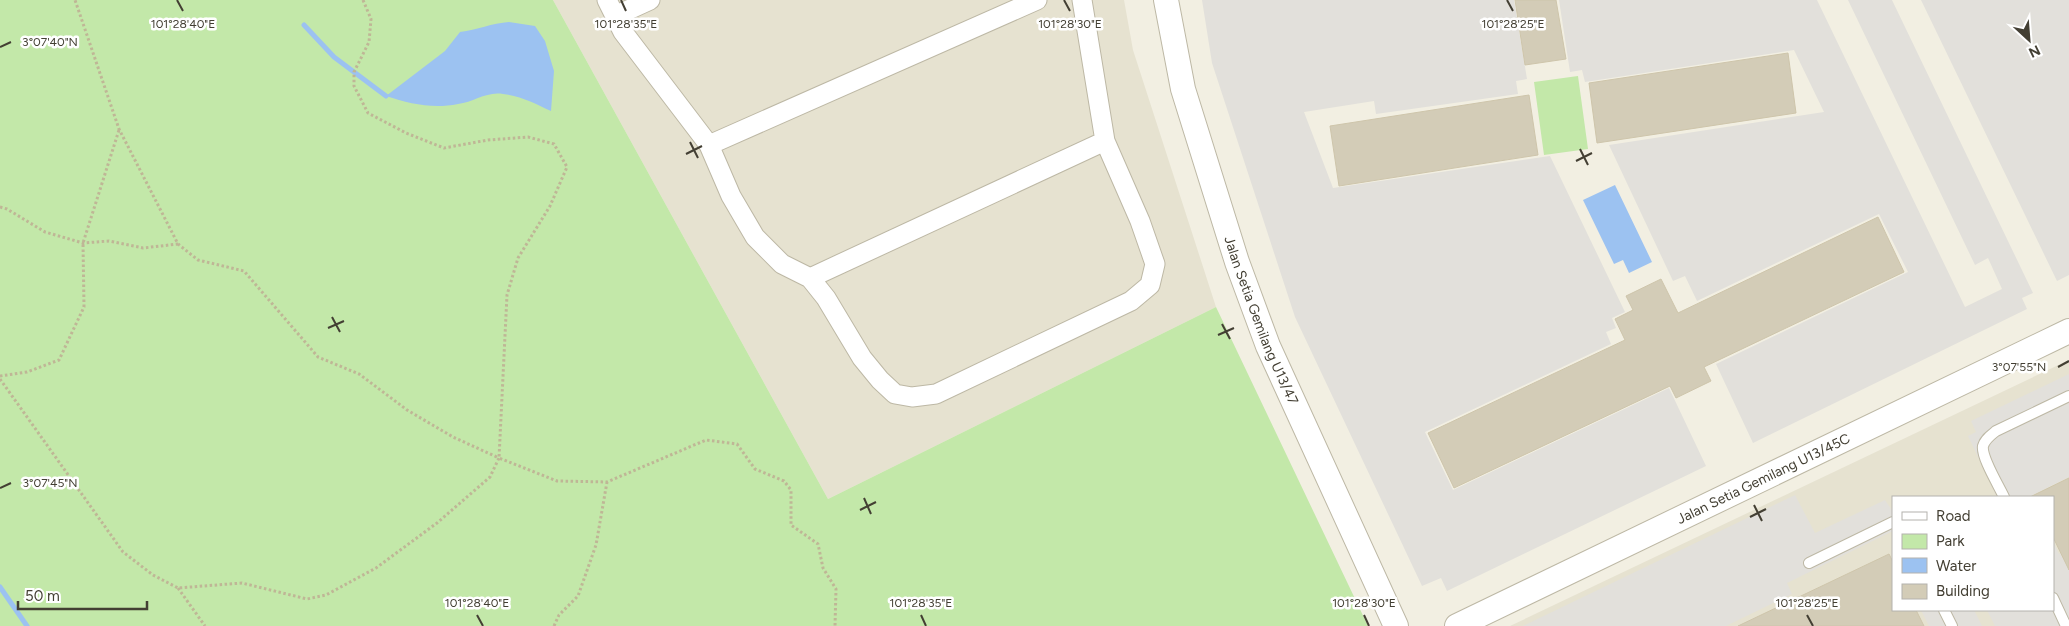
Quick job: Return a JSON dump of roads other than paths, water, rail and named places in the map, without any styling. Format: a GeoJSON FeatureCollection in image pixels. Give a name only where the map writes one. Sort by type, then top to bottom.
{"type":"FeatureCollection","features":[{"type":"Feature","properties":{"kind":"street"},"geometry":{"type":"LineString","coordinates":[[650,0],[611,8],[623,32],[709,145],[731,196],[755,237],[782,264],[810,278],[826,298],[862,358],[880,380],[895,394],[912,397],[936,394],[1131,301],[1150,285],[1155,264],[1140,221],[1105,141],[1082,0]]}},
{"type":"Feature","properties":{"kind":"street"},"geometry":{"type":"LineString","coordinates":[[709,145],[1037,0]]}},
{"type":"Feature","properties":{"kind":"street","name":"Jalan Setia Gemilang U13/47"},"geometry":{"type":"LineString","coordinates":[[1166,0],[1183,89],[1211,184],[1240,271],[1268,346],[1396,626]]}},
{"type":"Feature","properties":{"kind":"street"},"geometry":{"type":"LineString","coordinates":[[810,278],[1105,141]]}},
{"type":"Feature","properties":{"kind":"street","name":"Jalan Setia Gemilang U13/45C"},"geometry":{"type":"LineString","coordinates":[[1456,626],[2069,331]]}},
{"type":"Feature","properties":{"kind":"lane"},"geometry":{"type":"LineString","coordinates":[[2004,496],[1984,455],[1983,446],[1988,437],[1996,431],[2069,396]]}},
{"type":"Feature","properties":{"kind":"lane"},"geometry":{"type":"LineString","coordinates":[[1809,562],[1892,522]]}},
{"type":"Feature","properties":{"kind":"lane"},"geometry":{"type":"LineString","coordinates":[[2054,600],[2066,626]]}},
{"type":"Feature","properties":{"kind":"lane"},"geometry":{"type":"LineString","coordinates":[[1944,611],[1952,626]]}},
{"type":"Feature","properties":{"kind":"water"},"geometry":{"type":"Polygon","coordinates":[[[509,22],[535,26],[545,41],[554,71],[551,111],[522,98],[497,93],[464,103],[440,106],[413,103],[386,96],[445,51],[460,32],[509,22]]]}},
{"type":"Feature","properties":{"kind":"water"},"geometry":{"type":"Polygon","coordinates":[[[1615,185],[1652,262],[1629,273],[1623,260],[1614,264],[1583,200],[1615,185]]]}},
{"type":"Feature","properties":{"kind":"waterway"},"geometry":{"type":"LineString","coordinates":[[304,25],[334,57],[386,96]]}},
{"type":"Feature","properties":{"kind":"waterway"},"geometry":{"type":"LineString","coordinates":[[0,587],[27,626]]}}]}
